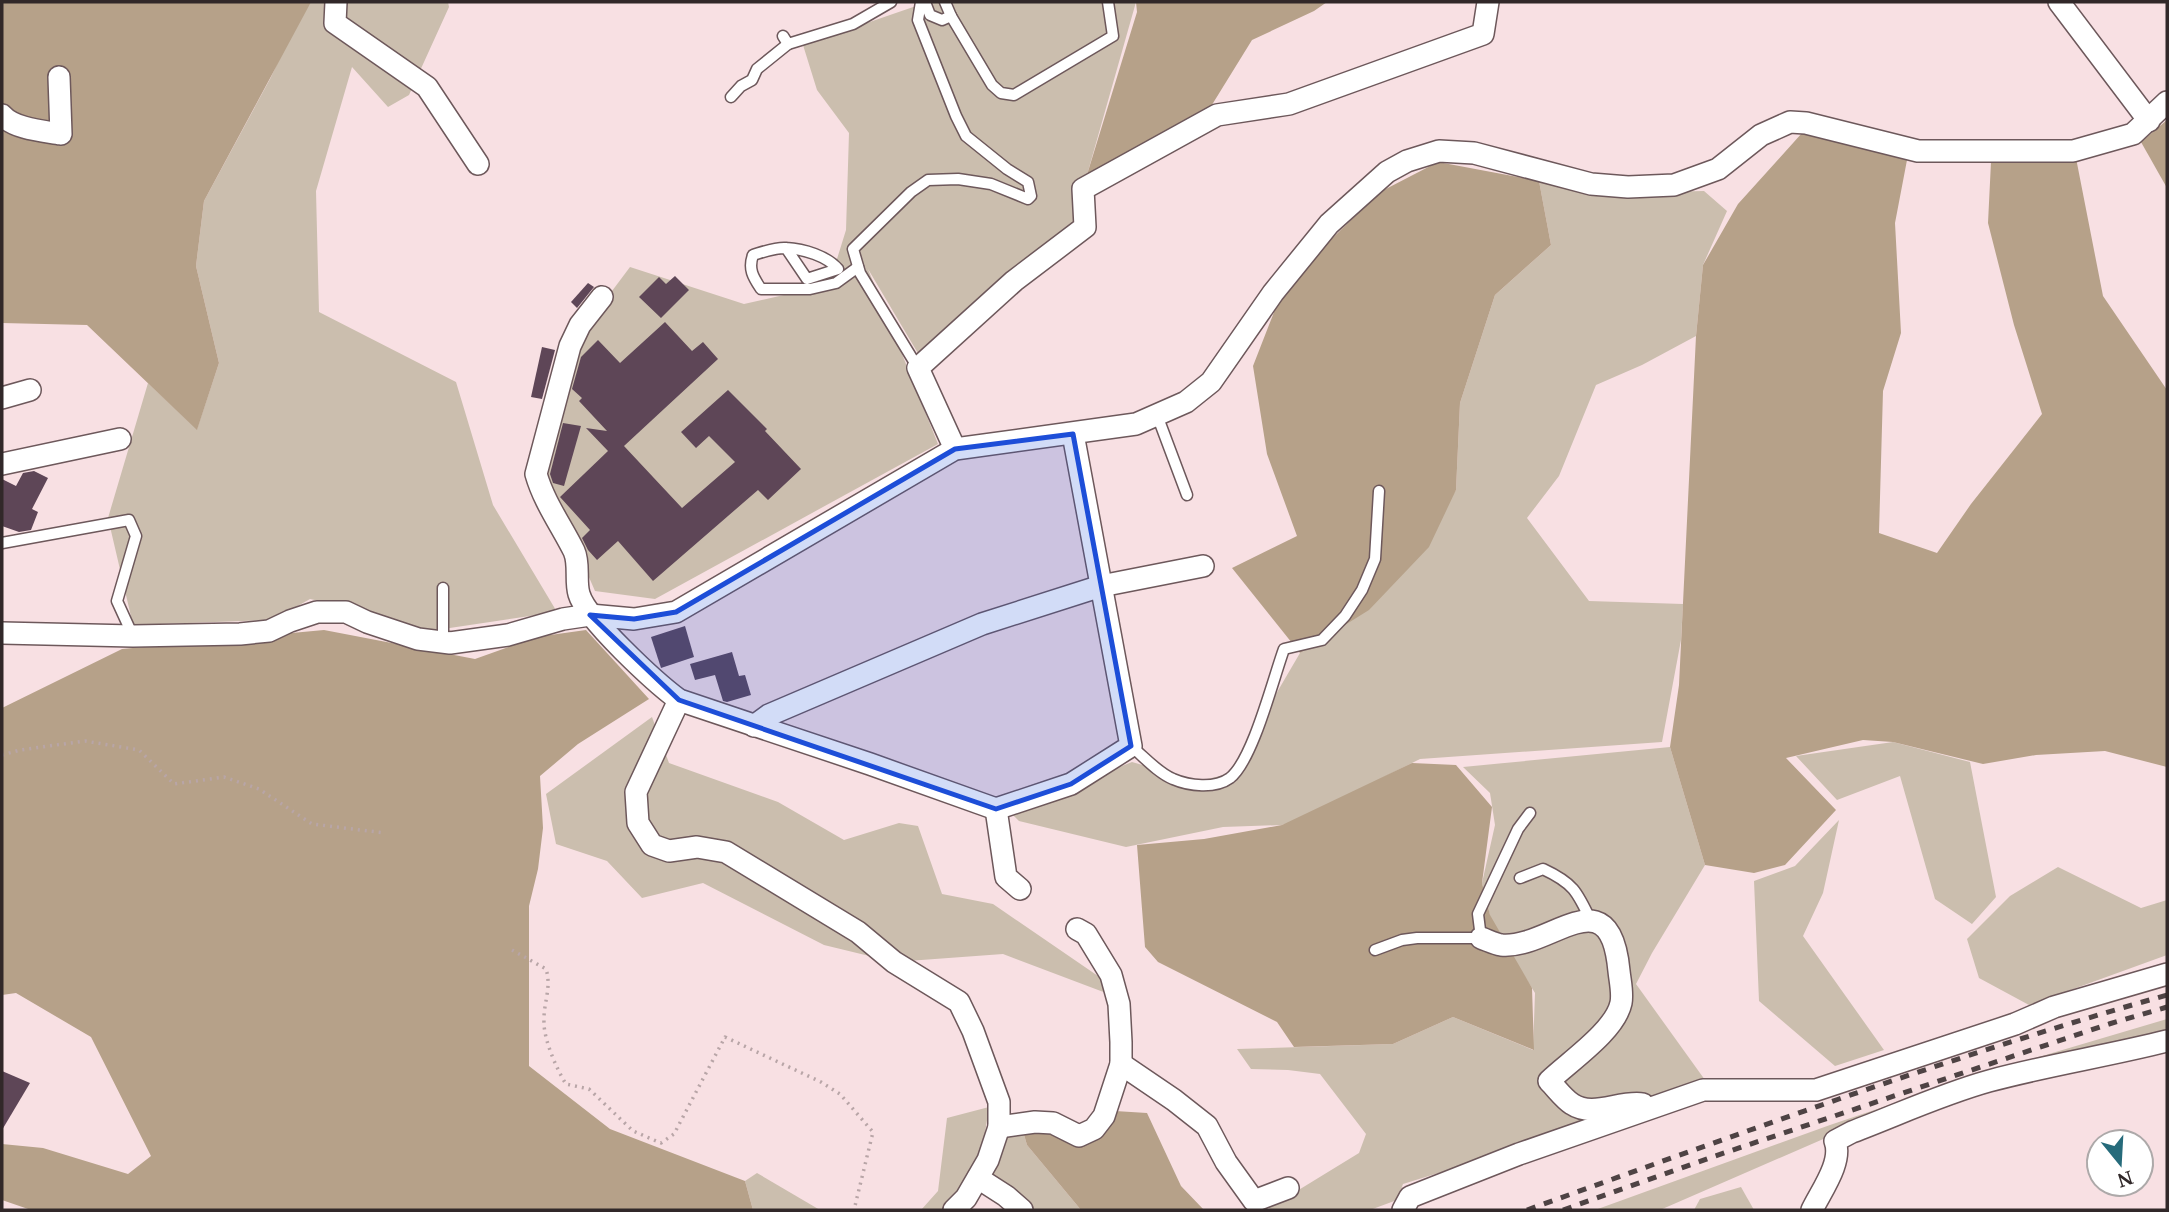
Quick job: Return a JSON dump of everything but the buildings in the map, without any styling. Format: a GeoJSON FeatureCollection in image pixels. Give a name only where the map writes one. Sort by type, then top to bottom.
{"type":"FeatureCollection","features":[{"type":"Feature","properties":{"kind":"street"},"geometry":{"type":"LineString","coordinates":[[336,2],[335,23],[427,87],[478,164]]}},
{"type":"Feature","properties":{"kind":"street"},"geometry":{"type":"LineString","coordinates":[[955,449],[918,368],[1014,281],[1085,227],[1083,190],[1217,115],[1289,104],[1483,34],[1488,2]]}},
{"type":"Feature","properties":{"kind":"street"},"geometry":{"type":"LineString","coordinates":[[2059,2],[2149,121]]}},
{"type":"Feature","properties":{"kind":"street"},"geometry":{"type":"LineString","coordinates":[[2,115],[5,119],[34,129],[61,134],[59,77]]}},
{"type":"Feature","properties":{"kind":"street"},"geometry":{"type":"LineString","coordinates":[[2,633],[133,636],[240,634],[269,631],[317,612],[346,612],[366,622],[418,639],[443,642],[508,635],[590,615],[634,619],[676,612],[955,449],[1136,424],[1186,402],[1211,382],[1273,293],[1329,224],[1387,172],[1408,161],[1439,151],[1474,153],[1591,184],[1628,187],[1674,185],[1718,169],[1762,135],[1790,122],[1806,123],[1918,151],[2073,151],[2133,134],[2167,102]]}},
{"type":"Feature","properties":{"kind":"street"},"geometry":{"type":"LineString","coordinates":[[602,297],[580,325],[570,346],[536,474],[541,492],[576,555],[579,594],[590,615],[659,685],[678,700],[996,809],[1071,784],[1131,746],[1073,434]]}},
{"type":"Feature","properties":{"kind":"street"},"geometry":{"type":"LineString","coordinates":[[2,398],[30,390]]}},
{"type":"Feature","properties":{"kind":"street"},"geometry":{"type":"LineString","coordinates":[[2,464],[120,439]]}},
{"type":"Feature","properties":{"kind":"street"},"geometry":{"type":"LineString","coordinates":[[754,726],[769,715],[982,624],[1101,586],[1203,566]]}},
{"type":"Feature","properties":{"kind":"street"},"geometry":{"type":"LineString","coordinates":[[678,700],[636,792],[638,823],[652,845],[669,851],[697,847],[726,852],[858,932],[894,962],[958,1002],[973,1031],[999,1102],[999,1127],[988,1160],[966,1198],[954,1210]]}},
{"type":"Feature","properties":{"kind":"street"},"geometry":{"type":"LineString","coordinates":[[996,809],[1006,877],[1020,889]]}},
{"type":"Feature","properties":{"kind":"street"},"geometry":{"type":"LineString","coordinates":[[1481,938],[1500,945],[1519,943],[1571,924],[1591,921],[1608,929],[1617,949],[1621,1006],[1613,1022],[1549,1081],[1572,1104],[1586,1110],[1634,1102],[1658,1106]]}},
{"type":"Feature","properties":{"kind":"street"},"geometry":{"type":"LineString","coordinates":[[999,1127],[1035,1122],[1053,1123],[1079,1136],[1094,1129],[1104,1116],[1121,1064],[1119,1004],[1111,975],[1086,934],[1077,929]]}},
{"type":"Feature","properties":{"kind":"street"},"geometry":{"type":"LineString","coordinates":[[1403,1210],[1410,1197],[1520,1154],[1703,1090],[1816,1090],[2015,1024],[2054,1007],[2167,974]]}},
{"type":"Feature","properties":{"kind":"street"},"geometry":{"type":"LineString","coordinates":[[1812,1210],[1836,1160],[1835,1141],[1852,1132],[1985,1082],[2049,1065],[2118,1054],[2167,1041]]}},
{"type":"Feature","properties":{"kind":"street"},"geometry":{"type":"LineString","coordinates":[[1121,1064],[1207,1126],[1226,1162],[1254,1202],[1288,1188]]}},
{"type":"Feature","properties":{"kind":"street"},"geometry":{"type":"LineString","coordinates":[[978,1178],[1022,1210]]}},
{"type":"Feature","properties":{"kind":"lane"},"geometry":{"type":"LineString","coordinates":[[731,97],[741,86],[752,80],[757,69],[785,40],[853,24],[891,2]]}},
{"type":"Feature","properties":{"kind":"lane"},"geometry":{"type":"LineString","coordinates":[[924,2],[930,15],[942,20],[951,16]]}},
{"type":"Feature","properties":{"kind":"lane"},"geometry":{"type":"LineString","coordinates":[[918,368],[858,267],[853,249],[911,192],[928,180],[958,179],[991,184],[1028,199],[1031,196],[1028,182],[966,136],[918,20],[924,2]]}},
{"type":"Feature","properties":{"kind":"lane"},"geometry":{"type":"LineString","coordinates":[[945,2],[992,85],[1001,93],[1014,95],[1113,36],[1108,2]]}},
{"type":"Feature","properties":{"kind":"lane"},"geometry":{"type":"LineString","coordinates":[[808,284],[838,269],[830,260],[786,248],[753,255],[750,264],[753,277],[761,289],[836,283],[858,267]]}},
{"type":"Feature","properties":{"kind":"lane"},"geometry":{"type":"LineString","coordinates":[[786,248],[808,284]]}},
{"type":"Feature","properties":{"kind":"lane"},"geometry":{"type":"LineString","coordinates":[[1157,415],[1187,495]]}},
{"type":"Feature","properties":{"kind":"lane"},"geometry":{"type":"LineString","coordinates":[[1131,746],[1171,779],[1198,785],[1229,779],[1242,766],[1284,649],[1322,640],[1345,616],[1362,590],[1375,559],[1379,491]]}},
{"type":"Feature","properties":{"kind":"lane"},"geometry":{"type":"LineString","coordinates":[[2,543],[129,520],[136,536],[117,601],[133,636]]}},
{"type":"Feature","properties":{"kind":"lane"},"geometry":{"type":"LineString","coordinates":[[443,588],[443,642]]}},
{"type":"Feature","properties":{"kind":"lane"},"geometry":{"type":"LineString","coordinates":[[1375,950],[1402,940],[1417,938],[1481,938],[1478,914],[1513,839],[1530,813]]}},
{"type":"Feature","properties":{"kind":"lane"},"geometry":{"type":"LineString","coordinates":[[1520,878],[1543,869],[1565,879],[1580,898],[1591,921]]}},
{"type":"Feature","properties":{"kind":"path"},"geometry":{"type":"LineString","coordinates":[[2,755],[85,740],[139,750],[174,784],[224,777],[259,789],[312,824],[385,833]]}},
{"type":"Feature","properties":{"kind":"path"},"geometry":{"type":"LineString","coordinates":[[512,950],[546,969],[550,981],[544,1024],[558,1071],[566,1084],[589,1089],[633,1131],[661,1143],[674,1134],[725,1037],[821,1082],[840,1094],[873,1132],[854,1210]]}},
{"type":"Feature","properties":{"kind":"highlighted area"},"geometry":{"type":"Polygon","coordinates":[[[1073,434],[1131,746],[1071,784],[996,809],[679,700],[590,615],[634,619],[676,612],[955,449],[1073,434]]]}},
{"type":"Feature","properties":{"kind":"shaded area"},"geometry":{"type":"Polygon","coordinates":[[[2,2],[311,2],[204,201],[196,266],[219,363],[197,430],[87,325],[2,323],[2,2]]]}},
{"type":"Feature","properties":{"kind":"shaded area"},"geometry":{"type":"Polygon","coordinates":[[[307,2],[448,2],[449,7],[409,95],[388,107],[352,67],[316,191],[319,312],[456,382],[493,505],[557,612],[423,632],[368,611],[310,599],[273,620],[133,625],[108,518],[148,383],[197,429],[219,363],[196,266],[204,201],[270,79],[307,2]]]}},
{"type":"Feature","properties":{"kind":"shaded area"},"geometry":{"type":"Polygon","coordinates":[[[921,2],[1136,2],[1083,189],[1085,227],[919,355],[868,269],[938,444],[655,599],[595,591],[545,476],[563,404],[591,319],[630,267],[744,304],[810,289],[828,288],[846,230],[849,133],[817,90],[803,45],[919,5],[921,2]]]}},
{"type":"Feature","properties":{"kind":"shaded area"},"geometry":{"type":"Polygon","coordinates":[[[1136,2],[1327,2],[1314,11],[1252,40],[1210,108],[1086,178],[1137,12],[1136,2]]]}},
{"type":"Feature","properties":{"kind":"shaded area"},"geometry":{"type":"Polygon","coordinates":[[[2167,120],[2167,188],[2141,142],[2167,120]]]}},
{"type":"Feature","properties":{"kind":"shaded area"},"geometry":{"type":"Polygon","coordinates":[[[1802,133],[1907,160],[1895,223],[1901,333],[1883,391],[1879,533],[1937,553],[1971,504],[2042,414],[2014,325],[1988,223],[1991,162],[2076,158],[2103,296],[2167,390],[2167,767],[2105,751],[2036,755],[1983,764],[1893,742],[1863,740],[1786,758],[1836,810],[1785,865],[1754,873],[1705,865],[1670,747],[1679,685],[1696,336],[1703,265],[1738,204],[1802,133]]]}},
{"type":"Feature","properties":{"kind":"shaded area"},"geometry":{"type":"Polygon","coordinates":[[[1438,162],[1539,181],[1551,245],[1495,295],[1460,403],[1456,490],[1429,547],[1369,610],[1300,653],[1232,568],[1297,536],[1267,454],[1253,366],[1285,284],[1380,192],[1438,162]]]}},
{"type":"Feature","properties":{"kind":"shaded area"},"geometry":{"type":"Polygon","coordinates":[[[1539,181],[1613,193],[1704,191],[1727,211],[1703,265],[1696,336],[1642,365],[1596,385],[1559,476],[1527,518],[1589,601],[1683,604],[1681,640],[1662,742],[1420,759],[1296,821],[1282,825],[1223,827],[1126,847],[1019,821],[1009,811],[1132,762],[1198,781],[1229,774],[1300,653],[1394,583],[1456,490],[1460,403],[1495,295],[1551,245],[1539,181]]]}},
{"type":"Feature","properties":{"kind":"shaded area"},"geometry":{"type":"Polygon","coordinates":[[[324,630],[475,659],[536,637],[586,630],[649,699],[578,744],[540,776],[543,828],[538,869],[529,906],[529,1066],[610,1129],[745,1181],[753,1210],[31,1210],[2,1200],[2,1144],[43,1148],[128,1174],[151,1156],[91,1037],[16,993],[2,995],[2,708],[122,649],[324,630]]]}},
{"type":"Feature","properties":{"kind":"shaded area"},"geometry":{"type":"Polygon","coordinates":[[[652,717],[669,763],[778,802],[844,840],[899,823],[918,826],[942,894],[993,904],[1098,976],[1114,996],[1003,954],[894,962],[824,945],[703,883],[642,898],[607,861],[556,844],[546,794],[652,717]]]}},
{"type":"Feature","properties":{"kind":"shaded area"},"geometry":{"type":"Polygon","coordinates":[[[1893,742],[1970,762],[1996,897],[1972,924],[1935,899],[1900,776],[1837,800],[1796,756],[1893,742]]]}},
{"type":"Feature","properties":{"kind":"shaded area"},"geometry":{"type":"Polygon","coordinates":[[[1670,747],[1705,865],[1636,984],[1705,1080],[1522,1147],[1403,1184],[1397,1200],[1370,1210],[1270,1210],[1269,1208],[1359,1153],[1366,1134],[1320,1074],[1251,1069],[1237,1049],[1393,1044],[1453,1017],[1533,1050],[1535,993],[1492,924],[1482,883],[1495,825],[1490,793],[1463,767],[1670,747]]]}},
{"type":"Feature","properties":{"kind":"shaded area"},"geometry":{"type":"Polygon","coordinates":[[[1412,763],[1456,765],[1492,807],[1482,883],[1490,915],[1532,988],[1534,1050],[1453,1017],[1393,1044],[1294,1047],[1277,1022],[1158,962],[1145,947],[1137,845],[1204,839],[1282,825],[1412,763]]]}},
{"type":"Feature","properties":{"kind":"shaded area"},"geometry":{"type":"Polygon","coordinates":[[[1839,820],[1823,893],[1803,936],[1884,1050],[1835,1066],[1759,1001],[1754,881],[1795,866],[1839,820]]]}},
{"type":"Feature","properties":{"kind":"shaded area"},"geometry":{"type":"Polygon","coordinates":[[[2058,867],[2141,908],[2167,900],[2167,955],[2029,1005],[1979,978],[1967,939],[2010,896],[2058,867]]]}},
{"type":"Feature","properties":{"kind":"shaded area"},"geometry":{"type":"Polygon","coordinates":[[[2167,1019],[2167,1031],[1844,1130],[1660,1210],[1595,1210],[1978,1075],[2167,1019]]]}},
{"type":"Feature","properties":{"kind":"shaded area"},"geometry":{"type":"Polygon","coordinates":[[[989,1107],[985,1133],[1023,1131],[1027,1145],[1081,1210],[1031,1210],[979,1168],[945,1210],[921,1210],[938,1191],[947,1118],[989,1107]]]}},
{"type":"Feature","properties":{"kind":"shaded area"},"geometry":{"type":"Polygon","coordinates":[[[1115,1111],[1147,1113],[1181,1186],[1204,1210],[1081,1210],[1027,1145],[1023,1131],[1052,1127],[1087,1142],[1115,1111]]]}},
{"type":"Feature","properties":{"kind":"shaded area"},"geometry":{"type":"Polygon","coordinates":[[[757,1173],[820,1210],[753,1210],[745,1181],[757,1173]]]}},
{"type":"Feature","properties":{"kind":"shaded area"},"geometry":{"type":"Polygon","coordinates":[[[1741,1187],[1754,1210],[1694,1210],[1700,1199],[1741,1187]]]}},
{"type":"Feature","properties":{"kind":"railway"},"geometry":{"type":"LineString","coordinates":[[1527,1210],[1925,1070],[2167,995]]}},
{"type":"Feature","properties":{"kind":"railway"},"geometry":{"type":"LineString","coordinates":[[1563,1210],[1715,1156],[2167,1007]]}}]}
